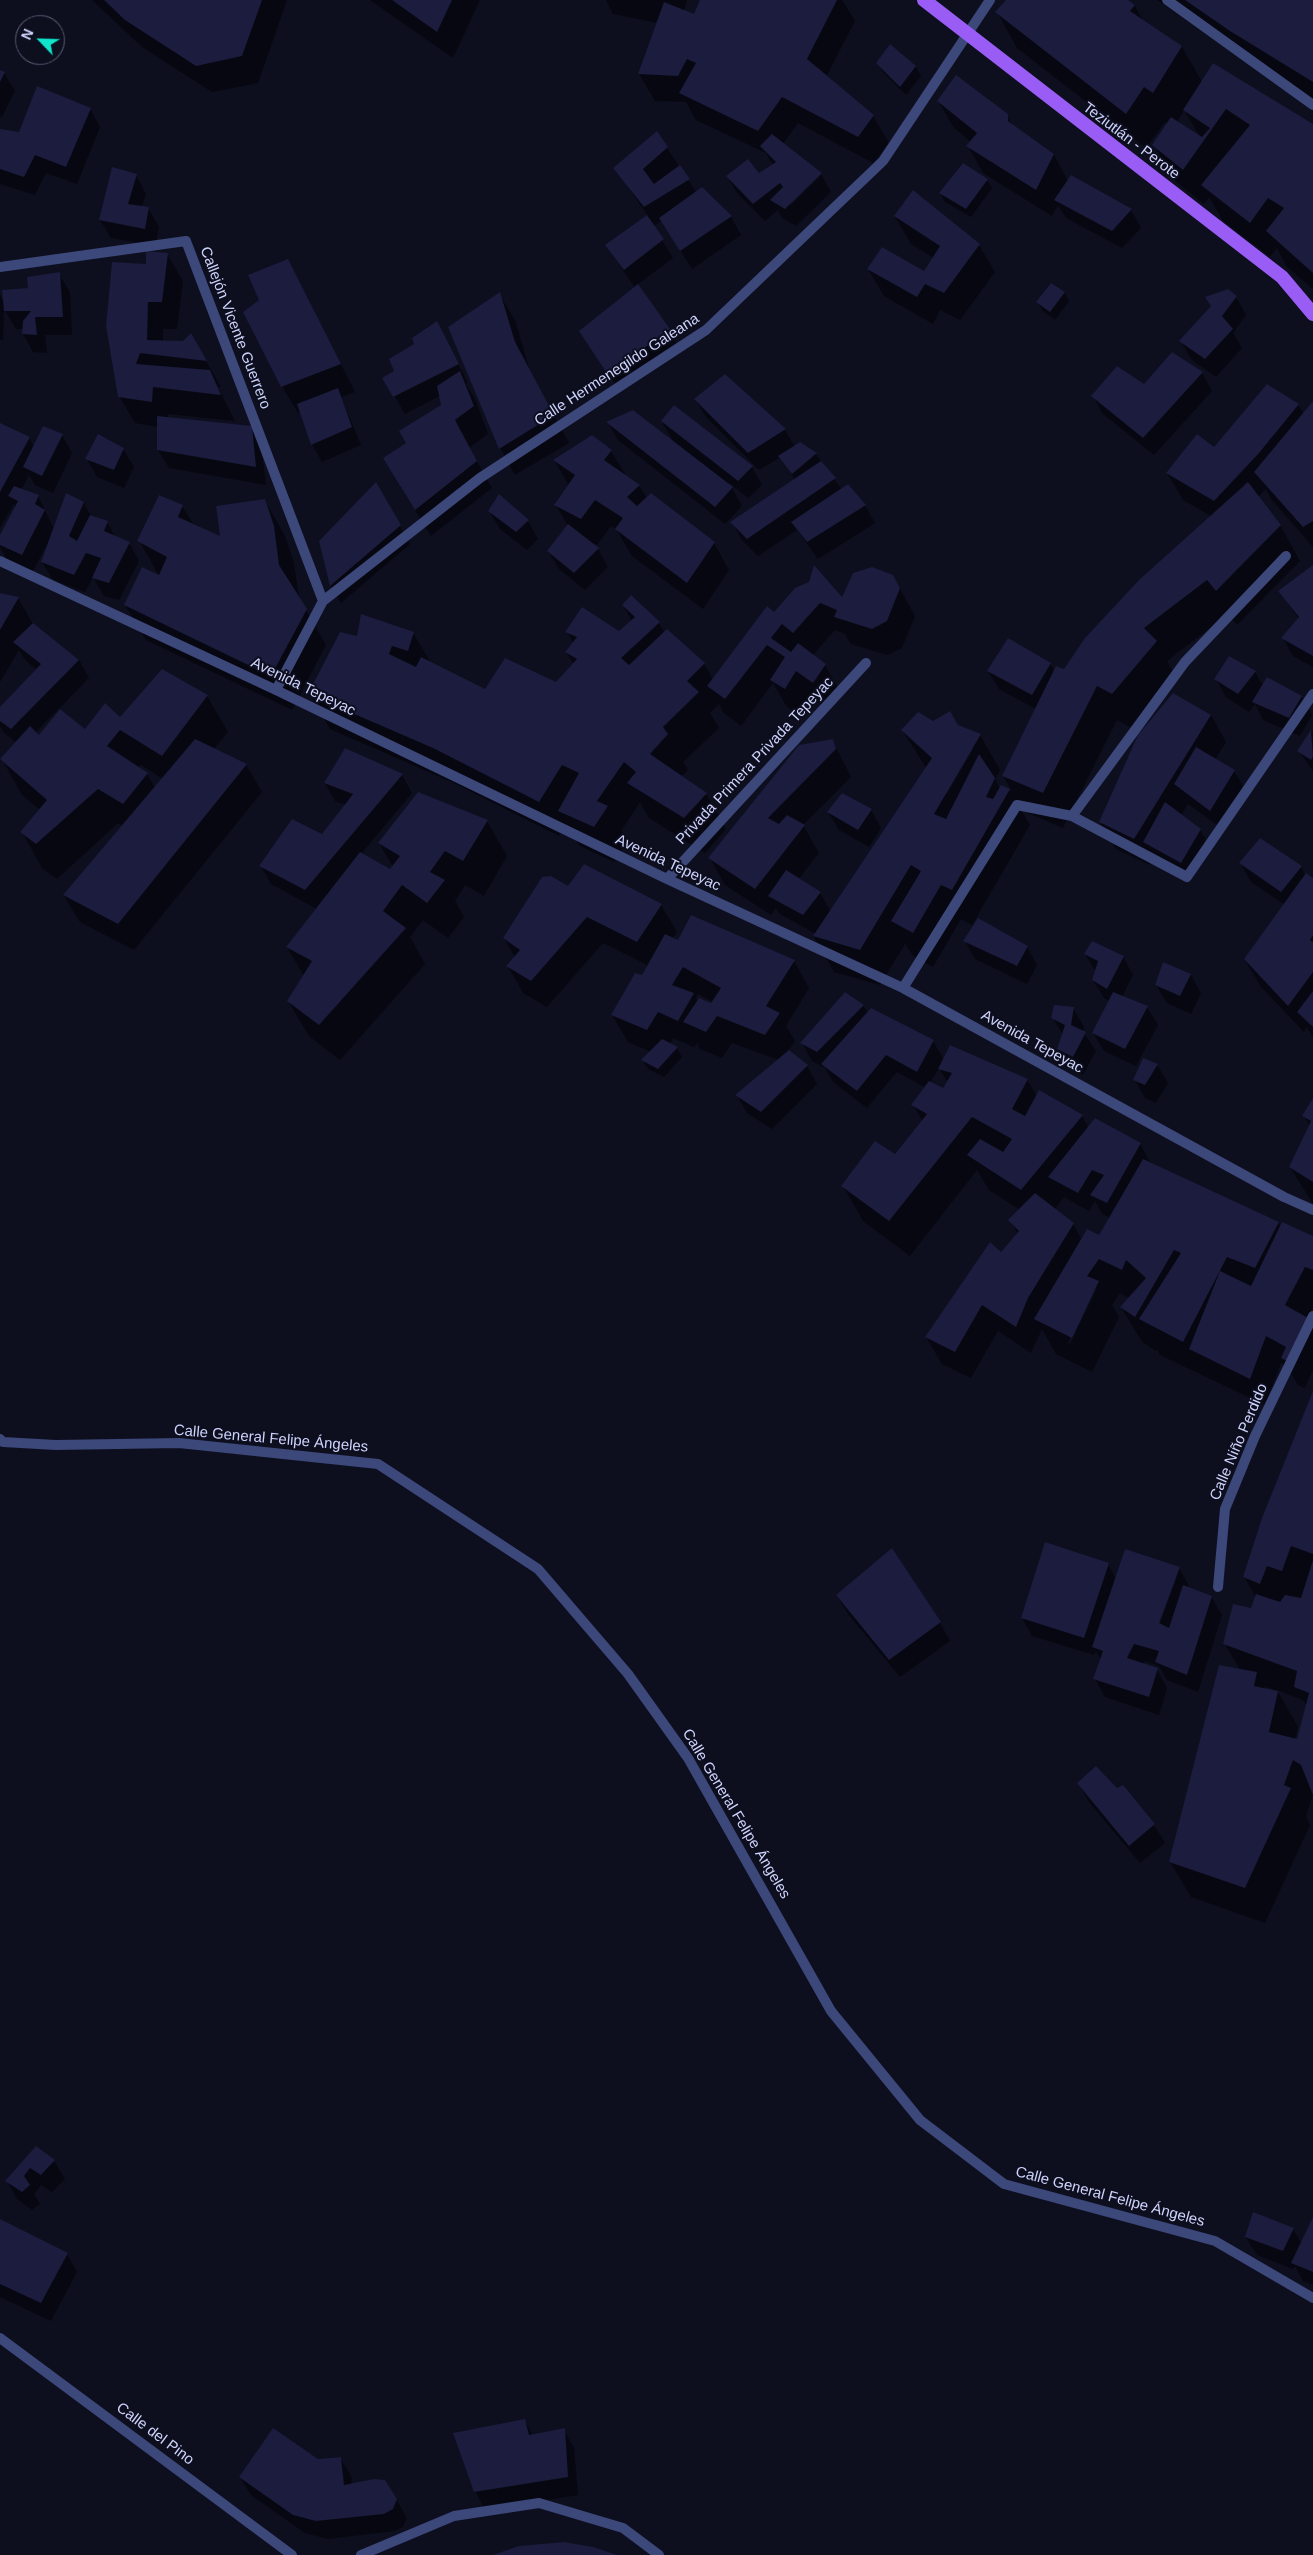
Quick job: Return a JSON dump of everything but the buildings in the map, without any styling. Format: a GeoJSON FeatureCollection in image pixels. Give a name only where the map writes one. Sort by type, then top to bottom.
{"type":"FeatureCollection","features":[{"type":"Feature","properties":{"kind":"main road","name":"Teziutlán - Perote"},"geometry":{"type":"LineString","coordinates":[[924,0],[966,35],[1282,277],[1313,314]]}},
{"type":"Feature","properties":{"kind":"street","name":"Calle Hermenegildo Galeana"},"geometry":{"type":"LineString","coordinates":[[276,690],[323,601],[480,478],[706,330],[883,161],[990,0]]}},
{"type":"Feature","properties":{"kind":"street"},"geometry":{"type":"LineString","coordinates":[[1167,0],[1313,105]]}},
{"type":"Feature","properties":{"kind":"street","name":"Callejón Vicente Guerrero"},"geometry":{"type":"LineString","coordinates":[[0,267],[186,241],[323,601]]}},
{"type":"Feature","properties":{"kind":"street"},"geometry":{"type":"LineString","coordinates":[[1072,816],[1185,662],[1286,556]]}},
{"type":"Feature","properties":{"kind":"street","name":"Avenida Tepeyac"},"geometry":{"type":"LineString","coordinates":[[0,561],[276,690],[667,879],[903,988],[1284,1197],[1313,1210]]}},
{"type":"Feature","properties":{"kind":"street","name":"Privada Primera Privada Tepeyac"},"geometry":{"type":"LineString","coordinates":[[667,879],[866,663]]}},
{"type":"Feature","properties":{"kind":"street"},"geometry":{"type":"LineString","coordinates":[[903,988],[1016,805],[1072,816],[1187,877],[1313,694]]}},
{"type":"Feature","properties":{"kind":"street","name":"Calle Niño Perdido"},"geometry":{"type":"LineString","coordinates":[[1218,1587],[1225,1509],[1255,1436],[1313,1316]]}},
{"type":"Feature","properties":{"kind":"street","name":"Calle General Felipe Ángeles"},"geometry":{"type":"LineString","coordinates":[[0,1439],[3,1442],[56,1445],[179,1443],[378,1464],[538,1569],[628,1674],[688,1758],[831,2010],[920,2120],[1004,2184],[1215,2241],[1313,2298]]}},
{"type":"Feature","properties":{"kind":"street","name":"Calle del Pino"},"geometry":{"type":"LineString","coordinates":[[0,2338],[292,2555]]}},
{"type":"Feature","properties":{"kind":"street"},"geometry":{"type":"LineString","coordinates":[[361,2555],[454,2516],[538,2503],[623,2528],[659,2555]]}}]}
